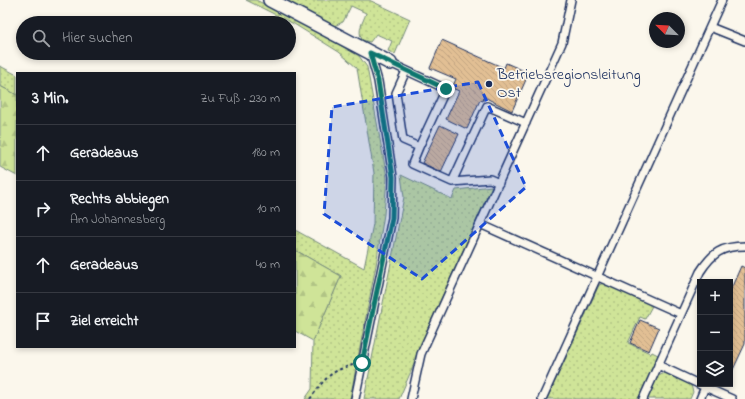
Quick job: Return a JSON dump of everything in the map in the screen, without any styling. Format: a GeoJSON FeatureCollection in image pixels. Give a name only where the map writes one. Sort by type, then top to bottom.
{"type":"FeatureCollection","features":[{"type":"Feature","properties":{"kind":"street"},"geometry":{"type":"LineString","coordinates":[[270,0],[390,63]]}},
{"type":"Feature","properties":{"kind":"lane"},"geometry":{"type":"LineString","coordinates":[[412,399],[421,354],[562,43],[571,0]]}},
{"type":"Feature","properties":{"kind":"lane"},"geometry":{"type":"LineString","coordinates":[[542,399],[722,0]]}},
{"type":"Feature","properties":{"kind":"lane"},"geometry":{"type":"LineString","coordinates":[[710,27],[745,41]]}},
{"type":"Feature","properties":{"kind":"lane"},"geometry":{"type":"LineString","coordinates":[[355,399],[392,218],[393,177],[378,81],[370,53]]}},
{"type":"Feature","properties":{"kind":"lane"},"geometry":{"type":"LineString","coordinates":[[390,63],[446,89],[412,164],[452,182],[490,179],[499,183]]}},
{"type":"Feature","properties":{"kind":"lane"},"geometry":{"type":"LineString","coordinates":[[406,71],[396,93],[403,140],[420,147]]}},
{"type":"Feature","properties":{"kind":"lane"},"geometry":{"type":"LineString","coordinates":[[452,182],[487,106],[526,123]]}},
{"type":"Feature","properties":{"kind":"lane"},"geometry":{"type":"LineString","coordinates":[[480,224],[681,314]]}},
{"type":"Feature","properties":{"kind":"lane"},"geometry":{"type":"LineString","coordinates":[[643,399],[700,272],[709,258],[723,249],[745,246]]}},
{"type":"Feature","properties":{"kind":"lane"},"geometry":{"type":"LineString","coordinates":[[658,365],[697,383]]}},
{"type":"Feature","properties":{"kind":"lane"},"geometry":{"type":"LineString","coordinates":[[700,399],[705,387],[732,399]]}},
{"type":"Feature","properties":{"kind":"path"},"geometry":{"type":"LineString","coordinates":[[310,399],[325,378],[333,372],[362,363]]}},
{"type":"Feature","properties":{"kind":"highlighted area"},"geometry":{"type":"Polygon","coordinates":[[[478,82],[526,187],[422,279],[324,214],[332,107],[478,82]]]}},
{"type":"Feature","properties":{"kind":"green space"},"geometry":{"type":"Polygon","coordinates":[[[246,0],[256,0],[287,16],[278,16],[246,0]]]}},
{"type":"Feature","properties":{"kind":"green space"},"geometry":{"type":"Polygon","coordinates":[[[282,0],[369,0],[410,19],[395,54],[388,51],[392,41],[376,34],[370,42],[362,40],[360,29],[366,13],[351,6],[343,22],[334,26],[282,0]]]}},
{"type":"Feature","properties":{"kind":"green space"},"geometry":{"type":"Polygon","coordinates":[[[296,20],[359,56],[367,67],[387,178],[384,214],[376,265],[350,399],[305,399],[312,389],[313,341],[341,276],[296,251],[296,231],[364,268],[373,224],[374,173],[357,68],[339,52],[296,25],[296,20]]]}},
{"type":"Feature","properties":{"kind":"green space"},"geometry":{"type":"Polygon","coordinates":[[[0,66],[16,74],[16,94],[0,86],[0,66]]]}},
{"type":"Feature","properties":{"kind":"green space"},"geometry":{"type":"Polygon","coordinates":[[[0,86],[16,94],[16,175],[0,167],[0,86]]]}},
{"type":"Feature","properties":{"kind":"green space"},"geometry":{"type":"Polygon","coordinates":[[[401,175],[452,199],[456,190],[492,186],[418,350],[412,369],[399,399],[364,399],[404,197],[401,175]]]}},
{"type":"Feature","properties":{"kind":"green space"},"geometry":{"type":"Polygon","coordinates":[[[296,251],[341,276],[313,341],[296,332],[296,251]]]}},
{"type":"Feature","properties":{"kind":"green space"},"geometry":{"type":"Polygon","coordinates":[[[606,282],[653,304],[645,319],[640,317],[628,343],[650,353],[650,355],[652,352],[658,355],[638,399],[547,399],[599,285],[606,282]]]}},
{"type":"Feature","properties":{"kind":"green space"},"geometry":{"type":"Polygon","coordinates":[[[665,373],[691,385],[693,392],[690,399],[647,399],[658,376],[665,373]]]}},
{"type":"Feature","properties":{"kind":"building","name":"Betriebsregionsleitung Ost"},"geometry":{"type":"Polygon","coordinates":[[[442,40],[504,68],[506,63],[529,73],[512,111],[484,97],[483,101],[480,100],[467,129],[446,119],[459,91],[452,88],[456,79],[430,68],[442,40]]]}},
{"type":"Feature","properties":{"kind":"building"},"geometry":{"type":"Polygon","coordinates":[[[440,125],[459,134],[441,172],[422,163],[440,125]]]}},
{"type":"Feature","properties":{"kind":"building"},"geometry":{"type":"Polygon","coordinates":[[[741,266],[745,268],[745,344],[733,370],[733,315],[733,284],[741,266]]]}},
{"type":"Feature","properties":{"kind":"building"},"geometry":{"type":"Polygon","coordinates":[[[640,320],[659,328],[649,351],[630,343],[640,320]]]}},
{"type":"Feature","properties":{"kind":"place","name":"Betriebsregionsleitung Ost"},"geometry":{"type":"Point","coordinates":[489,84]}},
{"type":"Feature","properties":{"kind":"route"},"geometry":{"type":"LineString","coordinates":[[362,363],[392,218],[393,177],[378,81],[370,53],[446,89]]}}]}
